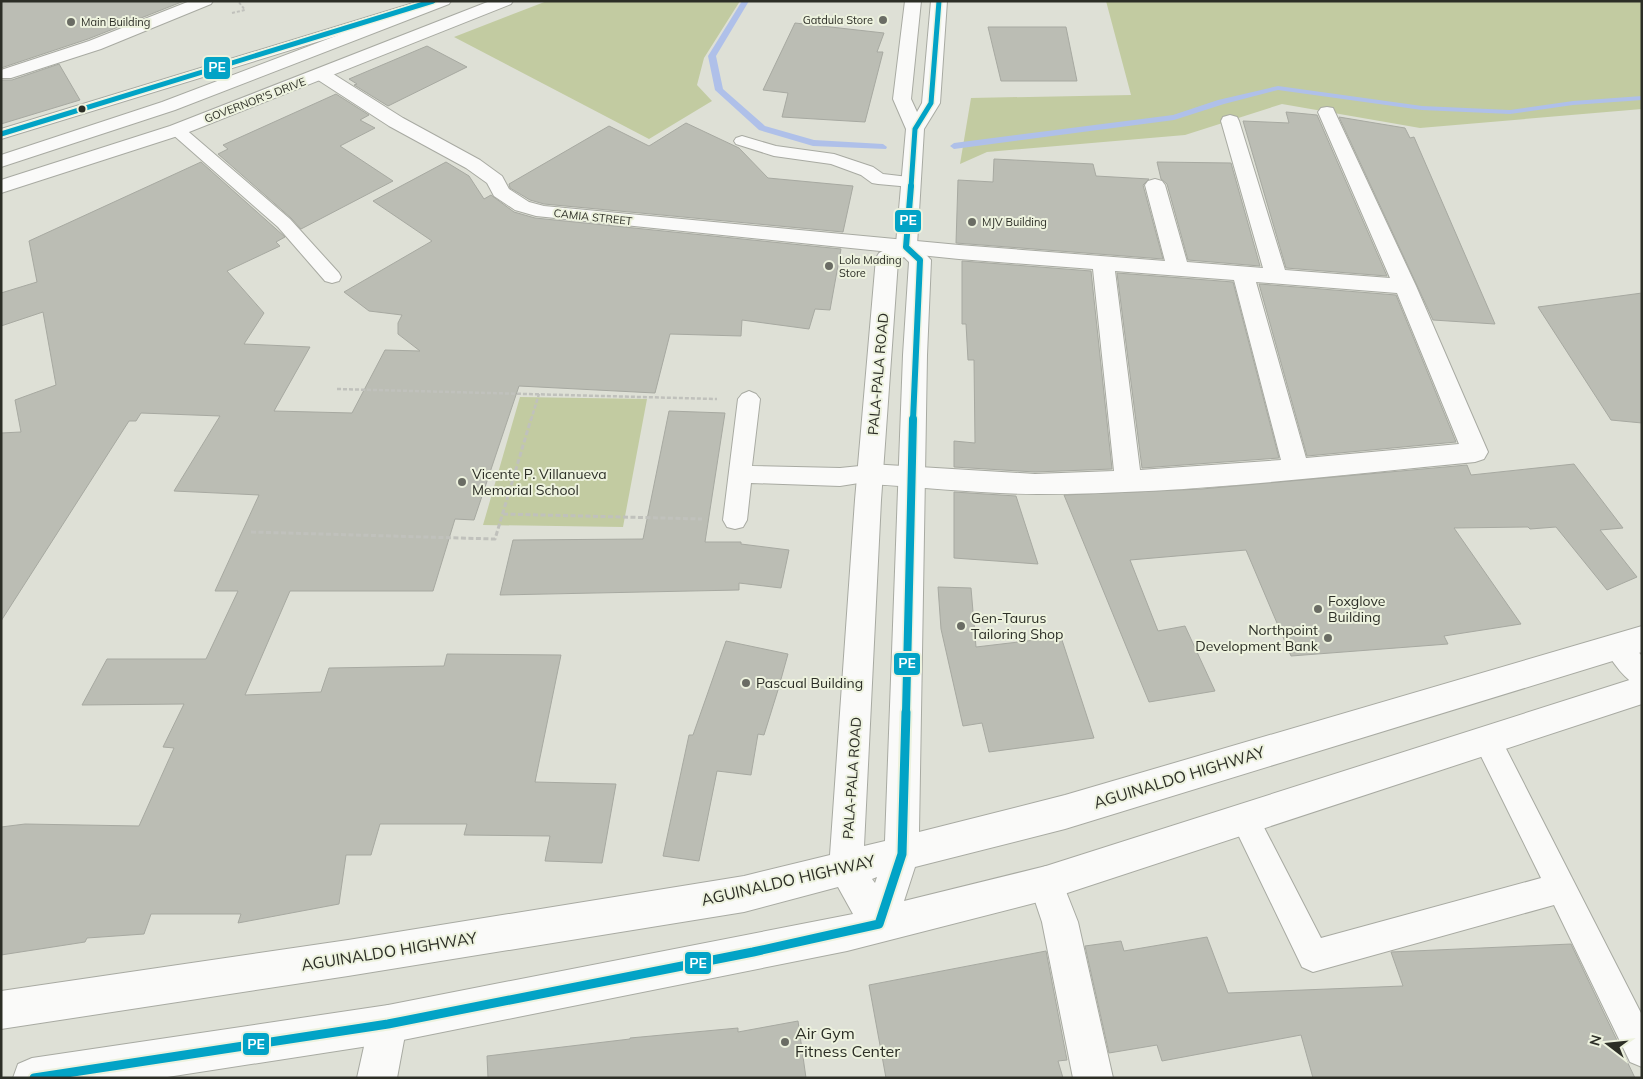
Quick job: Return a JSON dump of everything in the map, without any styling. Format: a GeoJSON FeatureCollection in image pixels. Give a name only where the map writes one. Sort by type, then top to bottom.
{"type":"FeatureCollection","features":[{"type":"Feature","properties":{"kind":"main road"},"geometry":{"type":"LineString","coordinates":[[5,74],[95,45],[205,1]]}},
{"type":"Feature","properties":{"kind":"main road","name":"GOVERNOR'S DRIVE"},"geometry":{"type":"LineString","coordinates":[[1,161],[98,130],[232,83],[443,1]]}},
{"type":"Feature","properties":{"kind":"main road","name":"GOVERNOR'S DRIVE"},"geometry":{"type":"LineString","coordinates":[[1,187],[177,130],[505,1]]}},
{"type":"Feature","properties":{"kind":"main road"},"geometry":{"type":"LineString","coordinates":[[913,1],[902,99],[915,129]]}},
{"type":"Feature","properties":{"kind":"main road"},"geometry":{"type":"LineString","coordinates":[[879,924],[902,854],[920,260],[906,247],[915,129],[931,103],[939,1]]}},
{"type":"Feature","properties":{"kind":"main road","name":"CAMIA STREET"},"geometry":{"type":"LineString","coordinates":[[321,74],[396,122],[474,164],[495,180],[501,192],[522,206],[543,212],[906,247],[1405,286]]}},
{"type":"Feature","properties":{"kind":"main road"},"geometry":{"type":"LineString","coordinates":[[870,474],[1036,484],[1128,481],[1296,469],[1475,452],[1405,286],[1327,112]]}},
{"type":"Feature","properties":{"kind":"main road"},"geometry":{"type":"LineString","coordinates":[[1230,121],[1276,277]]}},
{"type":"Feature","properties":{"kind":"main road"},"geometry":{"type":"LineString","coordinates":[[1155,185],[1178,269]]}},
{"type":"Feature","properties":{"kind":"main road","name":"PALA-PALA ROAD"},"geometry":{"type":"LineString","coordinates":[[846,868],[870,474],[887,258],[906,247]]}},
{"type":"Feature","properties":{"kind":"main road"},"geometry":{"type":"LineString","coordinates":[[1104,263],[1128,481]]}},
{"type":"Feature","properties":{"kind":"main road"},"geometry":{"type":"LineString","coordinates":[[1244,274],[1296,469]]}},
{"type":"Feature","properties":{"kind":"main road","name":"AGUINALDO HIGHWAY"},"geometry":{"type":"LineString","coordinates":[[1,1010],[348,958],[744,894],[1065,812],[1630,642]]}},
{"type":"Feature","properties":{"kind":"main road"},"geometry":{"type":"LineString","coordinates":[[32,1078],[388,1024],[753,952],[879,924],[1046,883],[1642,690]]}},
{"type":"Feature","properties":{"kind":"main road"},"geometry":{"type":"LineString","coordinates":[[846,868],[879,924]]}},
{"type":"Feature","properties":{"kind":"main road"},"geometry":{"type":"LineString","coordinates":[[1046,883],[1060,922],[1093,1078]]}},
{"type":"Feature","properties":{"kind":"main road"},"geometry":{"type":"LineString","coordinates":[[377,1078],[388,1024]]}},
{"type":"Feature","properties":{"kind":"lane"},"geometry":{"type":"LineString","coordinates":[[1,134],[434,1]]}},
{"type":"Feature","properties":{"kind":"lane"},"geometry":{"type":"LineString","coordinates":[[177,130],[284,223],[332,278]]}},
{"type":"Feature","properties":{"kind":"lane"},"geometry":{"type":"LineString","coordinates":[[742,141],[774,151],[834,159],[867,171],[878,179],[911,176]]}},
{"type":"Feature","properties":{"kind":"lane"},"geometry":{"type":"LineString","coordinates":[[735,520],[749,399]]}},
{"type":"Feature","properties":{"kind":"lane"},"geometry":{"type":"LineString","coordinates":[[740,474],[840,477],[870,474]]}},
{"type":"Feature","properties":{"kind":"lane"},"geometry":{"type":"LineString","coordinates":[[1630,642],[1642,676]]}},
{"type":"Feature","properties":{"kind":"lane"},"geometry":{"type":"LineString","coordinates":[[1487,740],[1642,1050]]}},
{"type":"Feature","properties":{"kind":"lane"},"geometry":{"type":"LineString","coordinates":[[1244,818],[1313,956],[1561,888]]}},
{"type":"Feature","properties":{"kind":"path"},"geometry":{"type":"LineString","coordinates":[[238,1],[245,10]]}},
{"type":"Feature","properties":{"kind":"path"},"geometry":{"type":"LineString","coordinates":[[337,389],[749,399]]}},
{"type":"Feature","properties":{"kind":"path"},"geometry":{"type":"LineString","coordinates":[[251,532],[495,539],[539,394]]}},
{"type":"Feature","properties":{"kind":"path"},"geometry":{"type":"LineString","coordinates":[[503,514],[735,520]]}},
{"type":"Feature","properties":{"kind":"green space"},"geometry":{"type":"Polygon","coordinates":[[[547,1],[740,1],[704,58],[697,85],[712,101],[649,139],[454,37],[547,1]]]}},
{"type":"Feature","properties":{"kind":"green space"},"geometry":{"type":"Polygon","coordinates":[[[1106,1],[1642,1],[1642,109],[1420,128],[1282,104],[1185,135],[987,152],[960,164],[971,98],[1131,95],[1106,1]]]}},
{"type":"Feature","properties":{"kind":"green space"},"geometry":{"type":"Polygon","coordinates":[[[520,397],[647,399],[623,527],[483,525],[520,397]]]}},
{"type":"Feature","properties":{"kind":"building","name":"Main Building"},"geometry":{"type":"Polygon","coordinates":[[[1,1],[184,1],[88,39],[1,68],[1,1]]]}},
{"type":"Feature","properties":{"kind":"building"},"geometry":{"type":"Polygon","coordinates":[[[795,23],[884,33],[877,52],[883,52],[865,122],[782,117],[788,93],[763,90],[795,23]]]}},
{"type":"Feature","properties":{"kind":"building"},"geometry":{"type":"Polygon","coordinates":[[[988,27],[1066,27],[1077,81],[1001,81],[988,27]]]}},
{"type":"Feature","properties":{"kind":"building"},"geometry":{"type":"Polygon","coordinates":[[[427,46],[467,67],[388,106],[354,85],[357,84],[349,79],[427,46]]]}},
{"type":"Feature","properties":{"kind":"building"},"geometry":{"type":"Polygon","coordinates":[[[59,64],[80,100],[1,124],[1,80],[12,80],[59,64]]]}},
{"type":"Feature","properties":{"kind":"building"},"geometry":{"type":"Polygon","coordinates":[[[336,94],[369,115],[360,120],[375,128],[340,146],[393,181],[301,229],[218,154],[228,149],[223,145],[336,94]]]}},
{"type":"Feature","properties":{"kind":"building"},"geometry":{"type":"Polygon","coordinates":[[[1286,112],[1317,115],[1387,276],[1286,268],[1243,121],[1289,123],[1286,112]]]}},
{"type":"Feature","properties":{"kind":"building"},"geometry":{"type":"Polygon","coordinates":[[[1339,117],[1405,128],[1410,138],[1414,137],[1495,324],[1433,320],[1339,117]]]}},
{"type":"Feature","properties":{"kind":"building"},"geometry":{"type":"Polygon","coordinates":[[[686,123],[739,148],[768,178],[853,186],[843,232],[544,204],[530,200],[510,188],[509,184],[609,126],[649,146],[686,123]]]}},
{"type":"Feature","properties":{"kind":"building"},"geometry":{"type":"Polygon","coordinates":[[[994,159],[1093,164],[1096,176],[1149,179],[1143,185],[1163,259],[956,243],[958,180],[993,182],[994,159]]]}},
{"type":"Feature","properties":{"kind":"building"},"geometry":{"type":"Polygon","coordinates":[[[201,162],[285,237],[276,242],[280,246],[227,271],[264,313],[244,344],[310,347],[274,411],[352,413],[385,350],[420,351],[398,334],[398,323],[402,315],[369,311],[344,292],[432,241],[373,201],[446,162],[469,176],[484,199],[491,195],[514,212],[535,218],[841,249],[830,310],[815,309],[809,329],[742,320],[741,336],[670,334],[655,393],[519,386],[474,520],[455,519],[433,591],[290,591],[245,695],[321,692],[329,668],[444,666],[447,654],[561,655],[535,782],[616,784],[602,863],[545,861],[550,836],[464,835],[467,824],[380,824],[371,855],[346,855],[339,904],[238,923],[241,914],[151,914],[144,934],[87,938],[85,942],[1,955],[1,827],[25,824],[139,826],[174,748],[163,747],[184,704],[82,705],[107,659],[206,659],[238,591],[215,591],[259,495],[174,491],[220,416],[141,413],[136,421],[129,421],[1,621],[1,433],[21,432],[15,400],[56,385],[43,312],[1,326],[1,293],[37,282],[29,241],[201,162]]]}},
{"type":"Feature","properties":{"kind":"building"},"geometry":{"type":"Polygon","coordinates":[[[1157,162],[1231,163],[1260,266],[1188,260],[1167,184],[1161,179],[1157,162]]]}},
{"type":"Feature","properties":{"kind":"building"},"geometry":{"type":"Polygon","coordinates":[[[962,261],[1091,271],[1112,469],[1035,472],[954,467],[954,441],[975,443],[974,360],[968,360],[966,324],[962,324],[962,261]]]}},
{"type":"Feature","properties":{"kind":"building"},"geometry":{"type":"Polygon","coordinates":[[[1117,273],[1233,282],[1279,458],[1142,468],[1117,273]]]}},
{"type":"Feature","properties":{"kind":"building"},"geometry":{"type":"Polygon","coordinates":[[[1259,284],[1396,295],[1456,442],[1307,456],[1259,284]]]}},
{"type":"Feature","properties":{"kind":"building"},"geometry":{"type":"Polygon","coordinates":[[[1642,293],[1642,423],[1611,420],[1538,307],[1642,293]]]}},
{"type":"Feature","properties":{"kind":"building"},"geometry":{"type":"Polygon","coordinates":[[[669,411],[725,413],[705,542],[741,542],[741,544],[789,550],[781,588],[739,583],[739,590],[500,595],[513,540],[643,539],[669,411]]]}},
{"type":"Feature","properties":{"kind":"building"},"geometry":{"type":"Polygon","coordinates":[[[1574,464],[1623,528],[1600,530],[1637,577],[1607,590],[1556,527],[1530,529],[1528,527],[1454,528],[1521,624],[1444,636],[1448,644],[1291,656],[1246,550],[1130,560],[1158,631],[1185,626],[1215,691],[1149,702],[1064,495],[1202,489],[1467,465],[1471,475],[1574,464]]]}},
{"type":"Feature","properties":{"kind":"building"},"geometry":{"type":"Polygon","coordinates":[[[954,492],[1016,496],[1038,564],[954,558],[954,492]]]}},
{"type":"Feature","properties":{"kind":"building"},"geometry":{"type":"Polygon","coordinates":[[[938,587],[971,588],[976,647],[1061,637],[1094,738],[989,752],[982,723],[963,726],[941,629],[938,587]]]}},
{"type":"Feature","properties":{"kind":"building"},"geometry":{"type":"Polygon","coordinates":[[[726,641],[788,654],[778,690],[764,735],[758,734],[751,775],[717,771],[699,861],[663,856],[689,735],[693,735],[726,641]]]}},
{"type":"Feature","properties":{"kind":"building"},"geometry":{"type":"Polygon","coordinates":[[[1207,937],[1228,993],[1403,986],[1391,952],[1571,944],[1635,1078],[1313,1078],[1301,1035],[1162,1061],[1157,1045],[1109,1053],[1085,946],[1121,941],[1124,951],[1207,937]]]}},
{"type":"Feature","properties":{"kind":"building"},"geometry":{"type":"Polygon","coordinates":[[[1046,951],[1067,1060],[1058,1061],[1063,1078],[886,1078],[869,985],[1046,951]]]}},
{"type":"Feature","properties":{"kind":"building"},"geometry":{"type":"Polygon","coordinates":[[[798,1021],[806,1078],[488,1078],[487,1056],[630,1038],[738,1028],[738,1032],[798,1021]]]}},
{"type":"Feature","properties":{"kind":"waterway"},"geometry":{"type":"LineString","coordinates":[[746,1],[712,56],[719,90],[762,128],[813,143],[883,147]]}},
{"type":"Feature","properties":{"kind":"waterway"},"geometry":{"type":"LineString","coordinates":[[954,146],[1174,117],[1221,102],[1278,88],[1422,108],[1510,112],[1573,103],[1642,98]]}},
{"type":"Feature","properties":{"kind":"transit line","name":"PE"},"geometry":{"type":"LineString","coordinates":[[1,134],[433,1]]}},
{"type":"Feature","properties":{"kind":"transit line","name":"PE"},"geometry":{"type":"LineString","coordinates":[[34,1078],[388,1024],[753,952],[879,924],[902,854],[915,355],[920,260],[906,247],[915,129],[931,103],[939,1]]}},
{"type":"Feature","properties":{"kind":"place","name":"Gatdula Store"},"geometry":{"type":"Point","coordinates":[883,20]}},
{"type":"Feature","properties":{"kind":"place","name":"Main Building"},"geometry":{"type":"Point","coordinates":[71,22]}},
{"type":"Feature","properties":{"kind":"place","name":"MJV Building"},"geometry":{"type":"Point","coordinates":[972,222]}},
{"type":"Feature","properties":{"kind":"place","name":"Lola Mading Store"},"geometry":{"type":"Point","coordinates":[829,266]}},
{"type":"Feature","properties":{"kind":"place","name":"Vicente P. Villanueva Memorial School"},"geometry":{"type":"Point","coordinates":[462,482]}},
{"type":"Feature","properties":{"kind":"place","name":"Foxglove Building"},"geometry":{"type":"Point","coordinates":[1318,609]}},
{"type":"Feature","properties":{"kind":"place","name":"Gen-Taurus Tailoring Shop"},"geometry":{"type":"Point","coordinates":[961,626]}},
{"type":"Feature","properties":{"kind":"place","name":"Northpoint Development Bank"},"geometry":{"type":"Point","coordinates":[1328,638]}},
{"type":"Feature","properties":{"kind":"place","name":"Pascual Building"},"geometry":{"type":"Point","coordinates":[746,683]}},
{"type":"Feature","properties":{"kind":"place","name":"Air Gym Fitness Center"},"geometry":{"type":"Point","coordinates":[785,1042]}}]}
